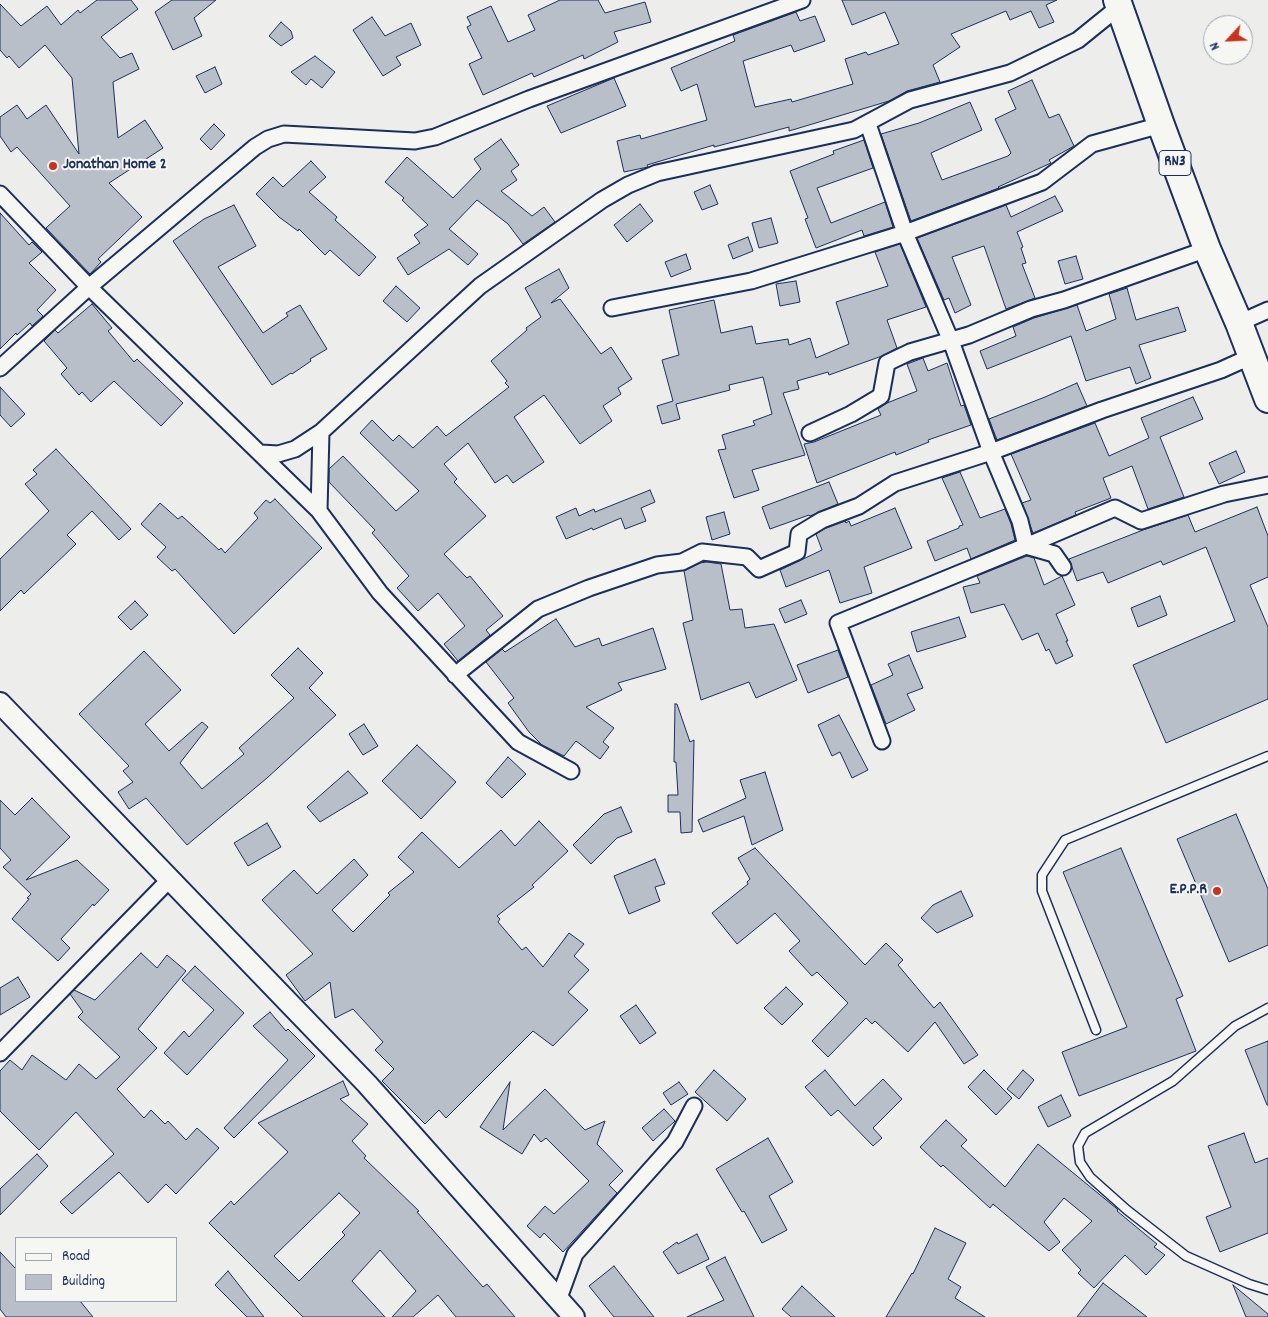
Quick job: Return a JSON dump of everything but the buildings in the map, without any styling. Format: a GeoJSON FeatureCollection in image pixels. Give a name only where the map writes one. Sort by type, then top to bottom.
{"type":"FeatureCollection","features":[{"type":"Feature","properties":{"kind":"highway","name":"RN3"},"geometry":{"type":"LineString","coordinates":[[1119,3],[1161,125],[1207,249],[1239,323],[1268,399]]}},
{"type":"Feature","properties":{"kind":"street"},"geometry":{"type":"LineString","coordinates":[[0,368],[89,287],[255,147],[268,140],[284,134],[415,141],[435,137],[529,98],[802,0]]}},
{"type":"Feature","properties":{"kind":"street"},"geometry":{"type":"LineString","coordinates":[[261,453],[278,454],[295,450],[321,432],[480,286],[602,200],[628,185],[657,174],[854,130],[910,100],[964,87],[1010,73],[1078,40],[1119,3]]}},
{"type":"Feature","properties":{"kind":"street"},"geometry":{"type":"LineString","coordinates":[[868,124],[905,233],[951,341],[991,452],[1020,521],[1026,546]]}},
{"type":"Feature","properties":{"kind":"street"},"geometry":{"type":"LineString","coordinates":[[612,308],[751,281],[905,233],[1042,182],[1092,144],[1161,125]]}},
{"type":"Feature","properties":{"kind":"street"},"geometry":{"type":"LineString","coordinates":[[0,194],[89,287],[319,511],[380,593],[518,742],[571,771]]}},
{"type":"Feature","properties":{"kind":"street"},"geometry":{"type":"LineString","coordinates":[[810,433],[851,414],[881,396],[887,363],[910,352],[969,335],[1031,309],[1064,300],[1207,249]]}},
{"type":"Feature","properties":{"kind":"street"},"geometry":{"type":"LineString","coordinates":[[1239,323],[1268,310]]}},
{"type":"Feature","properties":{"kind":"street"},"geometry":{"type":"LineString","coordinates":[[455,674],[538,609],[589,588],[657,565],[682,562],[702,552],[748,557],[759,568],[797,552],[799,534],[822,520],[859,506],[895,483],[991,452],[1102,410],[1221,370],[1252,356]]}},
{"type":"Feature","properties":{"kind":"street"},"geometry":{"type":"LineString","coordinates":[[319,511],[321,432]]}},
{"type":"Feature","properties":{"kind":"street"},"geometry":{"type":"LineString","coordinates":[[882,741],[838,623],[1115,508],[1141,521],[1224,494],[1268,485]]}},
{"type":"Feature","properties":{"kind":"street"},"geometry":{"type":"LineString","coordinates":[[1026,546],[1054,554],[1063,567]]}},
{"type":"Feature","properties":{"kind":"street"},"geometry":{"type":"LineString","coordinates":[[0,703],[367,1084],[574,1317]]}},
{"type":"Feature","properties":{"kind":"street"},"geometry":{"type":"LineString","coordinates":[[0,1053],[169,880]]}},
{"type":"Feature","properties":{"kind":"street"},"geometry":{"type":"LineString","coordinates":[[559,1298],[574,1254],[675,1142],[694,1106]]}},
{"type":"Feature","properties":{"kind":"lane"},"geometry":{"type":"LineString","coordinates":[[1096,1030],[1042,891],[1042,875],[1065,840],[1268,756]]}},
{"type":"Feature","properties":{"kind":"lane"},"geometry":{"type":"LineString","coordinates":[[1268,1008],[1235,1026],[1173,1081],[1085,1134],[1078,1146],[1080,1162],[1090,1177],[1127,1210],[1186,1256],[1249,1284],[1268,1290]]}},
{"type":"Feature","properties":{"kind":"place","name":"Jonathan Home 2"},"geometry":{"type":"Point","coordinates":[53,166]}},
{"type":"Feature","properties":{"kind":"place","name":"E.P.P.R"},"geometry":{"type":"Point","coordinates":[1217,891]}}]}
